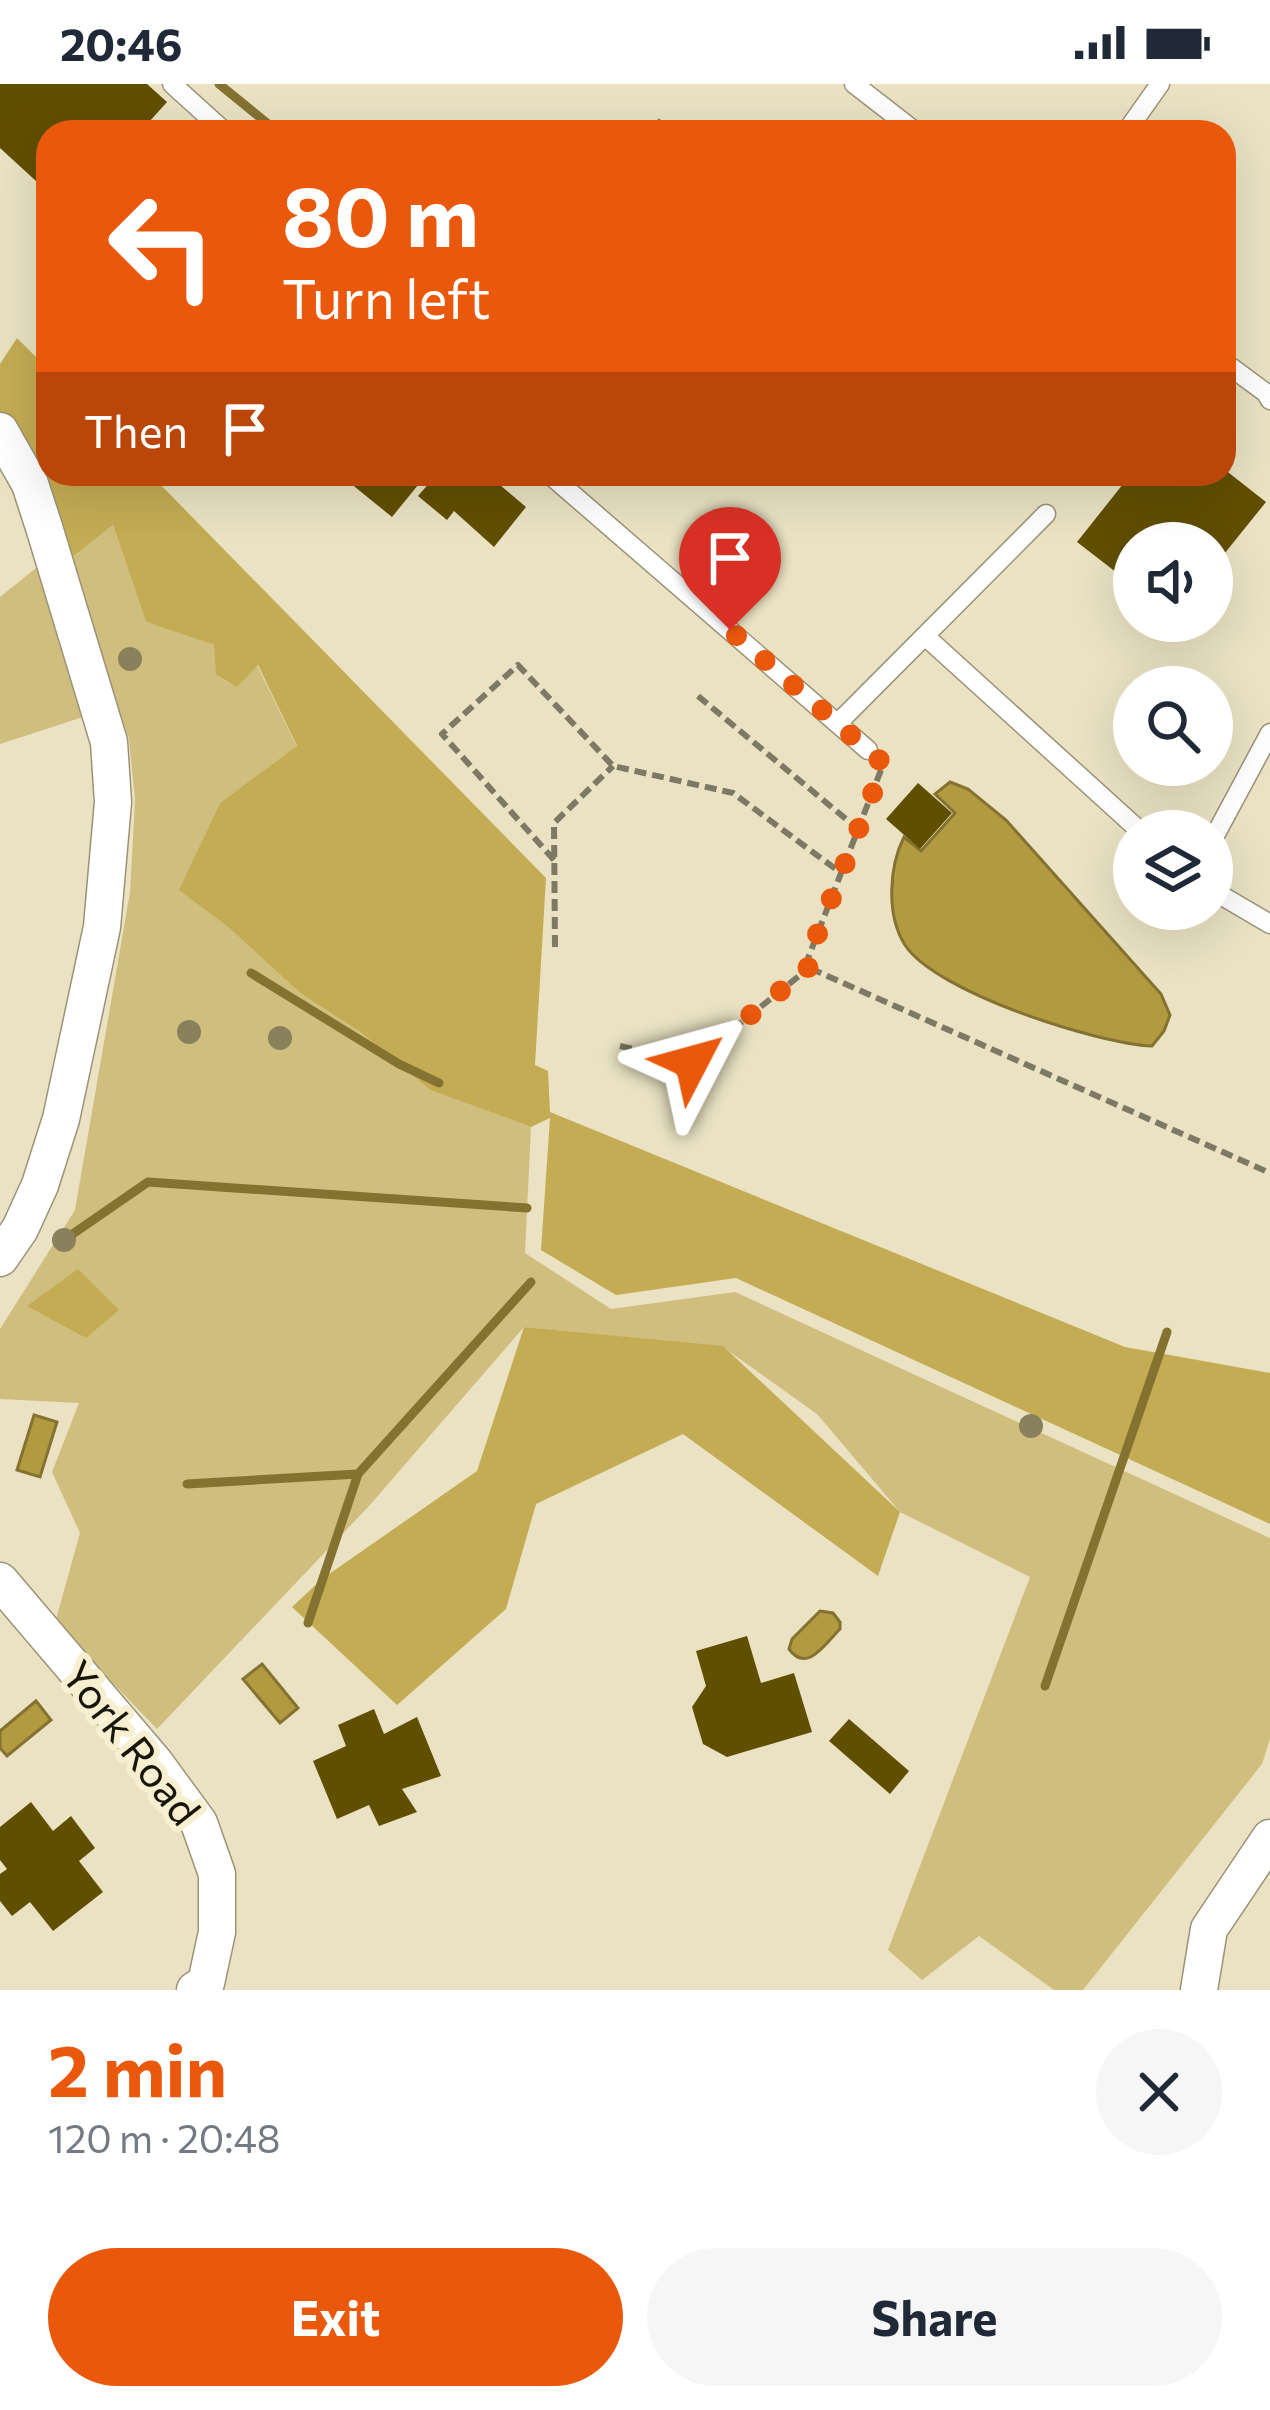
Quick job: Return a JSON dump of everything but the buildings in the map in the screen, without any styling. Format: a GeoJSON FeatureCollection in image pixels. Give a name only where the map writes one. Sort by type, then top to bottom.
{"type":"FeatureCollection","features":[{"type":"Feature","properties":{"kind":"street"},"geometry":{"type":"LineString","coordinates":[[0,431],[30,484],[44,527],[109,742],[113,802],[102,927],[61,1119],[40,1185],[20,1229],[0,1258]]}},
{"type":"Feature","properties":{"kind":"street","name":"York Road"},"geometry":{"type":"LineString","coordinates":[[0,1581],[155,1763],[199,1823],[217,1874],[217,1932],[206,1983],[195,1990]]}},
{"type":"Feature","properties":{"kind":"street"},"geometry":{"type":"LineString","coordinates":[[1199,1990],[1208,1929],[1270,1838]]}},
{"type":"Feature","properties":{"kind":"lane"},"geometry":{"type":"LineString","coordinates":[[172,84],[212,120]]}},
{"type":"Feature","properties":{"kind":"lane"},"geometry":{"type":"LineString","coordinates":[[854,84],[900,120]]}},
{"type":"Feature","properties":{"kind":"lane"},"geometry":{"type":"LineString","coordinates":[[1134,120],[1160,84]]}},
{"type":"Feature","properties":{"kind":"lane"},"geometry":{"type":"LineString","coordinates":[[1236,371],[1270,400]]}},
{"type":"Feature","properties":{"kind":"lane"},"geometry":{"type":"LineString","coordinates":[[562,486],[868,750]]}},
{"type":"Feature","properties":{"kind":"lane"},"geometry":{"type":"LineString","coordinates":[[838,723],[1046,514]]}},
{"type":"Feature","properties":{"kind":"lane"},"geometry":{"type":"LineString","coordinates":[[925,635],[1118,810]]}},
{"type":"Feature","properties":{"kind":"lane"},"geometry":{"type":"LineString","coordinates":[[1229,810],[1270,734]]}},
{"type":"Feature","properties":{"kind":"lane"},"geometry":{"type":"LineString","coordinates":[[1233,902],[1270,924]]}},
{"type":"Feature","properties":{"kind":"path"},"geometry":{"type":"LineString","coordinates":[[554,860],[442,734],[518,665],[613,766],[733,793],[841,873]]}},
{"type":"Feature","properties":{"kind":"path"},"geometry":{"type":"LineString","coordinates":[[698,697],[858,829]]}},
{"type":"Feature","properties":{"kind":"path"},"geometry":{"type":"LineString","coordinates":[[868,750],[884,764],[805,966],[1270,1173]]}},
{"type":"Feature","properties":{"kind":"path"},"geometry":{"type":"LineString","coordinates":[[555,947],[554,823],[613,766]]}},
{"type":"Feature","properties":{"kind":"path"},"geometry":{"type":"LineString","coordinates":[[620,1046],[692,1062],[809,968]]}},
{"type":"Feature","properties":{"kind":"shaded area"},"geometry":{"type":"Polygon","coordinates":[[[17,338],[36,357],[36,486],[162,486],[546,878],[535,1065],[548,1071],[550,1112],[1125,1347],[1270,1373],[1270,1524],[736,1278],[616,1295],[541,1250],[550,1118],[531,1127],[430,1090],[360,1032],[300,993],[179,890],[220,803],[297,746],[258,665],[237,687],[216,674],[214,645],[146,622],[113,525],[69,560],[0,414],[0,364],[17,338]]]}},
{"type":"Feature","properties":{"kind":"shaded area"},"geometry":{"type":"Polygon","coordinates":[[[113,525],[146,622],[257,665],[297,747],[220,803],[180,890],[300,993],[360,1032],[430,1090],[531,1127],[525,1253],[611,1309],[735,1292],[1270,1538],[1270,1739],[1262,1764],[1083,1990],[1054,1990],[979,1936],[922,1980],[888,1950],[1030,1577],[900,1512],[817,1414],[723,1347],[524,1327],[369,1506],[157,1729],[55,1623],[80,1533],[52,1472],[79,1403],[0,1399],[0,1329],[75,1210],[130,892],[135,800],[129,739],[69,560],[113,525]]]}},
{"type":"Feature","properties":{"kind":"shaded area"},"geometry":{"type":"Polygon","coordinates":[[[41,564],[89,715],[0,744],[0,597],[41,564]]]}},
{"type":"Feature","properties":{"kind":"shaded area"},"geometry":{"type":"Polygon","coordinates":[[[950,782],[968,789],[1006,820],[1161,994],[1170,1015],[1152,1046],[1058,1026],[982,997],[922,963],[905,945],[892,906],[895,862],[904,837],[921,851],[955,813],[935,794],[950,782]]]}},
{"type":"Feature","properties":{"kind":"shaded area"},"geometry":{"type":"Polygon","coordinates":[[[78,1269],[119,1310],[86,1338],[27,1306],[78,1269]]]}},
{"type":"Feature","properties":{"kind":"shaded area"},"geometry":{"type":"Polygon","coordinates":[[[524,1327],[723,1346],[900,1512],[878,1576],[683,1434],[536,1504],[506,1609],[397,1705],[292,1607],[322,1579],[477,1471],[524,1327]]]}},
{"type":"Feature","properties":{"kind":"shaded area"},"geometry":{"type":"Polygon","coordinates":[[[34,1415],[57,1422],[40,1477],[17,1470],[34,1415]]]}},
{"type":"Feature","properties":{"kind":"shaded area"},"geometry":{"type":"Polygon","coordinates":[[[820,1611],[833,1613],[840,1629],[816,1654],[802,1659],[789,1649],[792,1639],[820,1611]]]}},
{"type":"Feature","properties":{"kind":"shaded area"},"geometry":{"type":"Polygon","coordinates":[[[262,1664],[298,1708],[280,1723],[243,1679],[262,1664]]]}},
{"type":"Feature","properties":{"kind":"shaded area"},"geometry":{"type":"Polygon","coordinates":[[[36,1701],[51,1720],[7,1756],[0,1748],[0,1731],[36,1701]]]}},
{"type":"Feature","properties":{"kind":"waterway"},"geometry":{"type":"LineString","coordinates":[[219,84],[263,120]]}},
{"type":"Feature","properties":{"kind":"waterway"},"geometry":{"type":"LineString","coordinates":[[251,973],[399,1064],[439,1083]]}},
{"type":"Feature","properties":{"kind":"waterway"},"geometry":{"type":"LineString","coordinates":[[64,1240],[148,1182],[527,1208]]}},
{"type":"Feature","properties":{"kind":"waterway"},"geometry":{"type":"LineString","coordinates":[[308,1623],[358,1474],[531,1282]]}},
{"type":"Feature","properties":{"kind":"waterway"},"geometry":{"type":"LineString","coordinates":[[1045,1686],[1167,1332]]}},
{"type":"Feature","properties":{"kind":"waterway"},"geometry":{"type":"LineString","coordinates":[[187,1484],[358,1474]]}},
{"type":"Feature","properties":{"kind":"route"},"geometry":{"type":"LineString","coordinates":[[692,1062],[809,968],[805,966],[884,764],[730,630]]}}]}
